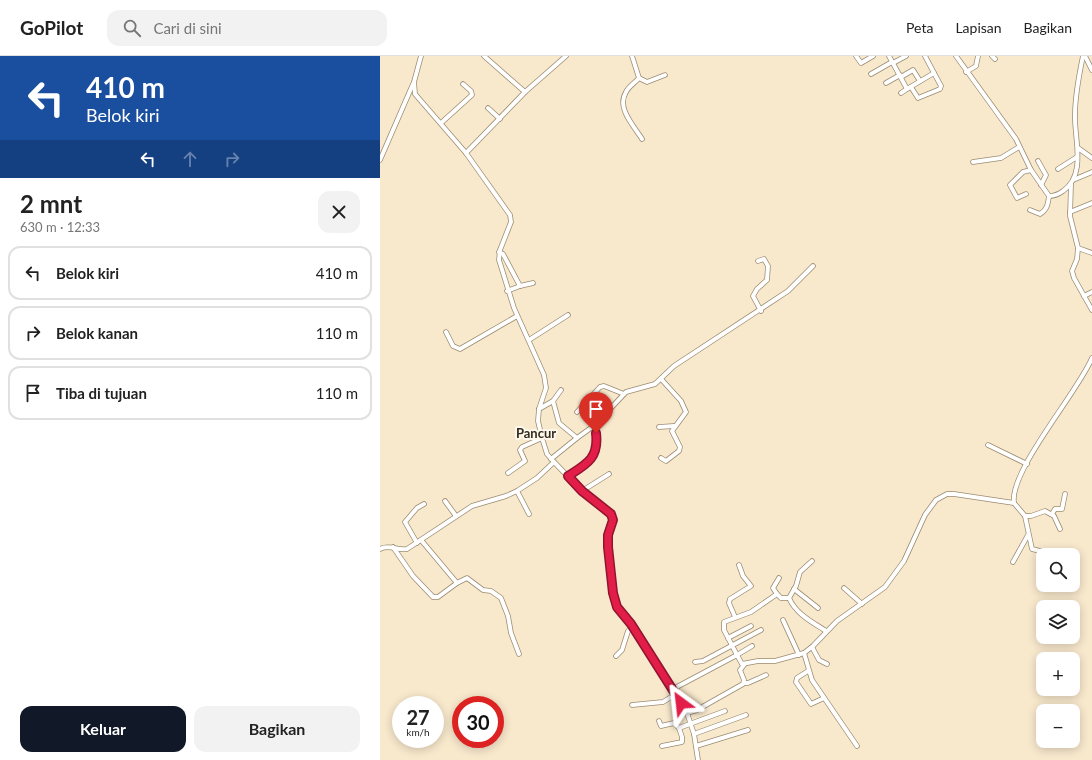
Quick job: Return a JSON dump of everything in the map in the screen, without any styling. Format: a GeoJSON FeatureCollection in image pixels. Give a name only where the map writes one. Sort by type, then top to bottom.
{"type":"FeatureCollection","features":[{"type":"Feature","properties":{"kind":"street"},"geometry":{"type":"LineString","coordinates":[[380,160],[414,82],[421,56]]}},
{"type":"Feature","properties":{"kind":"street"},"geometry":{"type":"LineString","coordinates":[[484,56],[525,92]]}},
{"type":"Feature","properties":{"kind":"street"},"geometry":{"type":"LineString","coordinates":[[466,153],[525,92],[566,56]]}},
{"type":"Feature","properties":{"kind":"street"},"geometry":{"type":"LineString","coordinates":[[632,56],[639,78],[647,82],[665,75]]}},
{"type":"Feature","properties":{"kind":"street"},"geometry":{"type":"LineString","coordinates":[[856,56],[861,63],[873,56]]}},
{"type":"Feature","properties":{"kind":"street"},"geometry":{"type":"LineString","coordinates":[[889,56],[900,76],[918,98],[941,87],[925,58],[931,56]]}},
{"type":"Feature","properties":{"kind":"street"},"geometry":{"type":"LineString","coordinates":[[871,74],[906,56]]}},
{"type":"Feature","properties":{"kind":"street"},"geometry":{"type":"LineString","coordinates":[[956,56],[966,72],[1016,139],[1031,170],[1049,196],[1048,204],[1044,212],[1040,214],[1030,210]]}},
{"type":"Feature","properties":{"kind":"street"},"geometry":{"type":"LineString","coordinates":[[966,72],[976,66],[978,56]]}},
{"type":"Feature","properties":{"kind":"street"},"geometry":{"type":"LineString","coordinates":[[1084,56],[1092,70]]}},
{"type":"Feature","properties":{"kind":"street"},"geometry":{"type":"LineString","coordinates":[[1084,56],[1075,114],[1078,157],[1072,182],[1070,212],[1078,248],[1077,259],[1072,271],[1074,278],[1092,310]]}},
{"type":"Feature","properties":{"kind":"street"},"geometry":{"type":"LineString","coordinates":[[886,84],[913,70],[920,81]]}},
{"type":"Feature","properties":{"kind":"street"},"geometry":{"type":"LineString","coordinates":[[901,93],[934,73]]}},
{"type":"Feature","properties":{"kind":"street"},"geometry":{"type":"LineString","coordinates":[[639,78],[626,90],[623,105],[630,120],[642,139]]}},
{"type":"Feature","properties":{"kind":"street"},"geometry":{"type":"LineString","coordinates":[[414,82],[415,94],[466,153],[510,214],[510,226],[499,252],[499,263],[517,316],[530,340],[542,369],[546,384],[539,408],[538,421],[542,438],[552,461],[582,491],[608,510],[612,517],[608,541],[613,593],[619,610],[634,629],[687,713],[694,734],[698,760]]}},
{"type":"Feature","properties":{"kind":"street"},"geometry":{"type":"LineString","coordinates":[[441,123],[472,95],[471,91],[463,84]]}},
{"type":"Feature","properties":{"kind":"street"},"geometry":{"type":"LineString","coordinates":[[488,108],[500,119]]}},
{"type":"Feature","properties":{"kind":"street"},"geometry":{"type":"LineString","coordinates":[[973,162],[1001,158],[1019,147]]}},
{"type":"Feature","properties":{"kind":"street"},"geometry":{"type":"LineString","coordinates":[[1078,148],[1092,158]]}},
{"type":"Feature","properties":{"kind":"street"},"geometry":{"type":"LineString","coordinates":[[1058,169],[1078,157]]}},
{"type":"Feature","properties":{"kind":"street"},"geometry":{"type":"LineString","coordinates":[[1038,161],[1046,175],[1041,185]]}},
{"type":"Feature","properties":{"kind":"street"},"geometry":{"type":"LineString","coordinates":[[1026,194],[1017,198],[1009,187],[1011,183],[1023,172],[1031,170]]}},
{"type":"Feature","properties":{"kind":"street"},"geometry":{"type":"LineString","coordinates":[[1049,196],[1058,194],[1072,182],[1092,172]]}},
{"type":"Feature","properties":{"kind":"street"},"geometry":{"type":"LineString","coordinates":[[1070,212],[1092,203]]}},
{"type":"Feature","properties":{"kind":"street"},"geometry":{"type":"LineString","coordinates":[[1078,248],[1092,253]]}},
{"type":"Feature","properties":{"kind":"street"},"geometry":{"type":"LineString","coordinates":[[499,252],[503,254],[520,286]]}},
{"type":"Feature","properties":{"kind":"street"},"geometry":{"type":"LineString","coordinates":[[758,261],[764,259],[768,269],[767,280],[757,289],[753,296],[760,311]]}},
{"type":"Feature","properties":{"kind":"street"},"geometry":{"type":"LineString","coordinates":[[380,549],[393,547],[405,550],[472,506],[517,491],[537,478],[576,438],[595,426],[624,394],[655,384],[662,380],[674,366],[760,311],[788,291],[813,266]]}},
{"type":"Feature","properties":{"kind":"street"},"geometry":{"type":"LineString","coordinates":[[508,291],[533,283]]}},
{"type":"Feature","properties":{"kind":"street"},"geometry":{"type":"LineString","coordinates":[[1084,296],[1092,292]]}},
{"type":"Feature","properties":{"kind":"street"},"geometry":{"type":"LineString","coordinates":[[530,340],[568,315]]}},
{"type":"Feature","properties":{"kind":"street"},"geometry":{"type":"LineString","coordinates":[[446,332],[454,346],[460,349],[517,316]]}},
{"type":"Feature","properties":{"kind":"street"},"geometry":{"type":"LineString","coordinates":[[1014,503],[1016,484],[1092,358]]}},
{"type":"Feature","properties":{"kind":"street"},"geometry":{"type":"LineString","coordinates":[[661,458],[666,461],[679,451],[680,447],[672,431],[674,426],[685,414],[686,410],[662,380]]}},
{"type":"Feature","properties":{"kind":"street"},"geometry":{"type":"LineString","coordinates":[[577,412],[600,387],[604,386],[624,394]]}},
{"type":"Feature","properties":{"kind":"street"},"geometry":{"type":"LineString","coordinates":[[539,408],[553,401],[561,390]]}},
{"type":"Feature","properties":{"kind":"street"},"geometry":{"type":"LineString","coordinates":[[553,401],[559,423],[576,438]]}},
{"type":"Feature","properties":{"kind":"street"},"geometry":{"type":"LineString","coordinates":[[568,476],[590,461],[596,451],[597,445],[595,426]]}},
{"type":"Feature","properties":{"kind":"street"},"geometry":{"type":"LineString","coordinates":[[659,427],[674,426]]}},
{"type":"Feature","properties":{"kind":"street"},"geometry":{"type":"LineString","coordinates":[[508,472],[525,460],[520,450],[522,447],[542,438]]}},
{"type":"Feature","properties":{"kind":"street"},"geometry":{"type":"LineString","coordinates":[[988,445],[1027,464]]}},
{"type":"Feature","properties":{"kind":"street"},"geometry":{"type":"LineString","coordinates":[[582,491],[609,474]]}},
{"type":"Feature","properties":{"kind":"street"},"geometry":{"type":"LineString","coordinates":[[517,491],[529,514]]}},
{"type":"Feature","properties":{"kind":"street"},"geometry":{"type":"LineString","coordinates":[[744,683],[740,670],[744,665],[758,661],[775,661],[804,653],[812,647],[837,621],[877,594],[898,571],[914,541],[924,515],[936,500],[947,494],[1014,503],[1025,516],[1032,549],[1036,550]]}},
{"type":"Feature","properties":{"kind":"street"},"geometry":{"type":"LineString","coordinates":[[1052,514],[1055,508],[1062,509],[1065,494]]}},
{"type":"Feature","properties":{"kind":"street"},"geometry":{"type":"LineString","coordinates":[[445,501],[456,516]]}},
{"type":"Feature","properties":{"kind":"street"},"geometry":{"type":"LineString","coordinates":[[424,504],[417,508],[405,522],[419,541],[458,583]]}},
{"type":"Feature","properties":{"kind":"street"},"geometry":{"type":"LineString","coordinates":[[1025,516],[1031,516],[1045,511],[1052,514],[1060,529]]}},
{"type":"Feature","properties":{"kind":"street"},"geometry":{"type":"LineString","coordinates":[[1013,562],[1028,535]]}},
{"type":"Feature","properties":{"kind":"street"},"geometry":{"type":"LineString","coordinates":[[393,547],[414,576],[433,597],[438,597],[467,578],[483,590],[491,591],[501,598],[519,654]]}},
{"type":"Feature","properties":{"kind":"street"},"geometry":{"type":"LineString","coordinates":[[789,598],[800,572],[812,561]]}},
{"type":"Feature","properties":{"kind":"street"},"geometry":{"type":"LineString","coordinates":[[735,617],[729,603],[730,599],[751,586],[743,576],[739,565]]}},
{"type":"Feature","properties":{"kind":"street"},"geometry":{"type":"LineString","coordinates":[[779,578],[773,588],[777,594],[783,598],[789,598]]}},
{"type":"Feature","properties":{"kind":"street"},"geometry":{"type":"LineString","coordinates":[[844,588],[862,604]]}},
{"type":"Feature","properties":{"kind":"street"},"geometry":{"type":"LineString","coordinates":[[794,589],[818,608]]}},
{"type":"Feature","properties":{"kind":"street"},"geometry":{"type":"LineString","coordinates":[[744,665],[741,663],[724,630],[724,622],[756,609],[777,594]]}},
{"type":"Feature","properties":{"kind":"street"},"geometry":{"type":"LineString","coordinates":[[789,598],[795,609],[826,632]]}},
{"type":"Feature","properties":{"kind":"street"},"geometry":{"type":"LineString","coordinates":[[784,620],[798,655]]}},
{"type":"Feature","properties":{"kind":"street"},"geometry":{"type":"LineString","coordinates":[[728,638],[752,626]]}},
{"type":"Feature","properties":{"kind":"street"},"geometry":{"type":"LineString","coordinates":[[616,656],[622,650],[628,631],[634,629]]}},
{"type":"Feature","properties":{"kind":"street"},"geometry":{"type":"LineString","coordinates":[[696,662],[703,661],[761,630]]}},
{"type":"Feature","properties":{"kind":"street"},"geometry":{"type":"LineString","coordinates":[[632,705],[663,702],[674,692],[752,646]]}},
{"type":"Feature","properties":{"kind":"street"},"geometry":{"type":"LineString","coordinates":[[812,647],[819,660],[827,664]]}},
{"type":"Feature","properties":{"kind":"street"},"geometry":{"type":"LineString","coordinates":[[804,653],[808,671],[812,680],[857,746]]}},
{"type":"Feature","properties":{"kind":"street"},"geometry":{"type":"LineString","coordinates":[[808,671],[797,678],[796,682],[811,704],[824,698]]}},
{"type":"Feature","properties":{"kind":"street"},"geometry":{"type":"LineString","coordinates":[[687,713],[697,710],[722,697],[744,683],[748,683],[766,675]]}},
{"type":"Feature","properties":{"kind":"street"},"geometry":{"type":"LineString","coordinates":[[679,728],[725,711]]}},
{"type":"Feature","properties":{"kind":"street"},"geometry":{"type":"LineString","coordinates":[[694,734],[746,716]]}},
{"type":"Feature","properties":{"kind":"street"},"geometry":{"type":"LineString","coordinates":[[659,721],[661,726],[674,723],[679,728],[682,736],[682,742],[662,746]]}},
{"type":"Feature","properties":{"kind":"street"},"geometry":{"type":"LineString","coordinates":[[696,746],[748,730]]}},
{"type":"Feature","properties":{"kind":"district","name":"Pancur"},"geometry":{"type":"Point","coordinates":[536,433]}},
{"type":"Feature","properties":{"kind":"route"},"geometry":{"type":"LineString","coordinates":[[596,433],[597,448],[590,461],[568,476],[582,491],[608,510],[611,514],[613,520],[608,535],[608,547],[613,593],[617,607],[631,624],[663,672],[681,703]]}}]}
